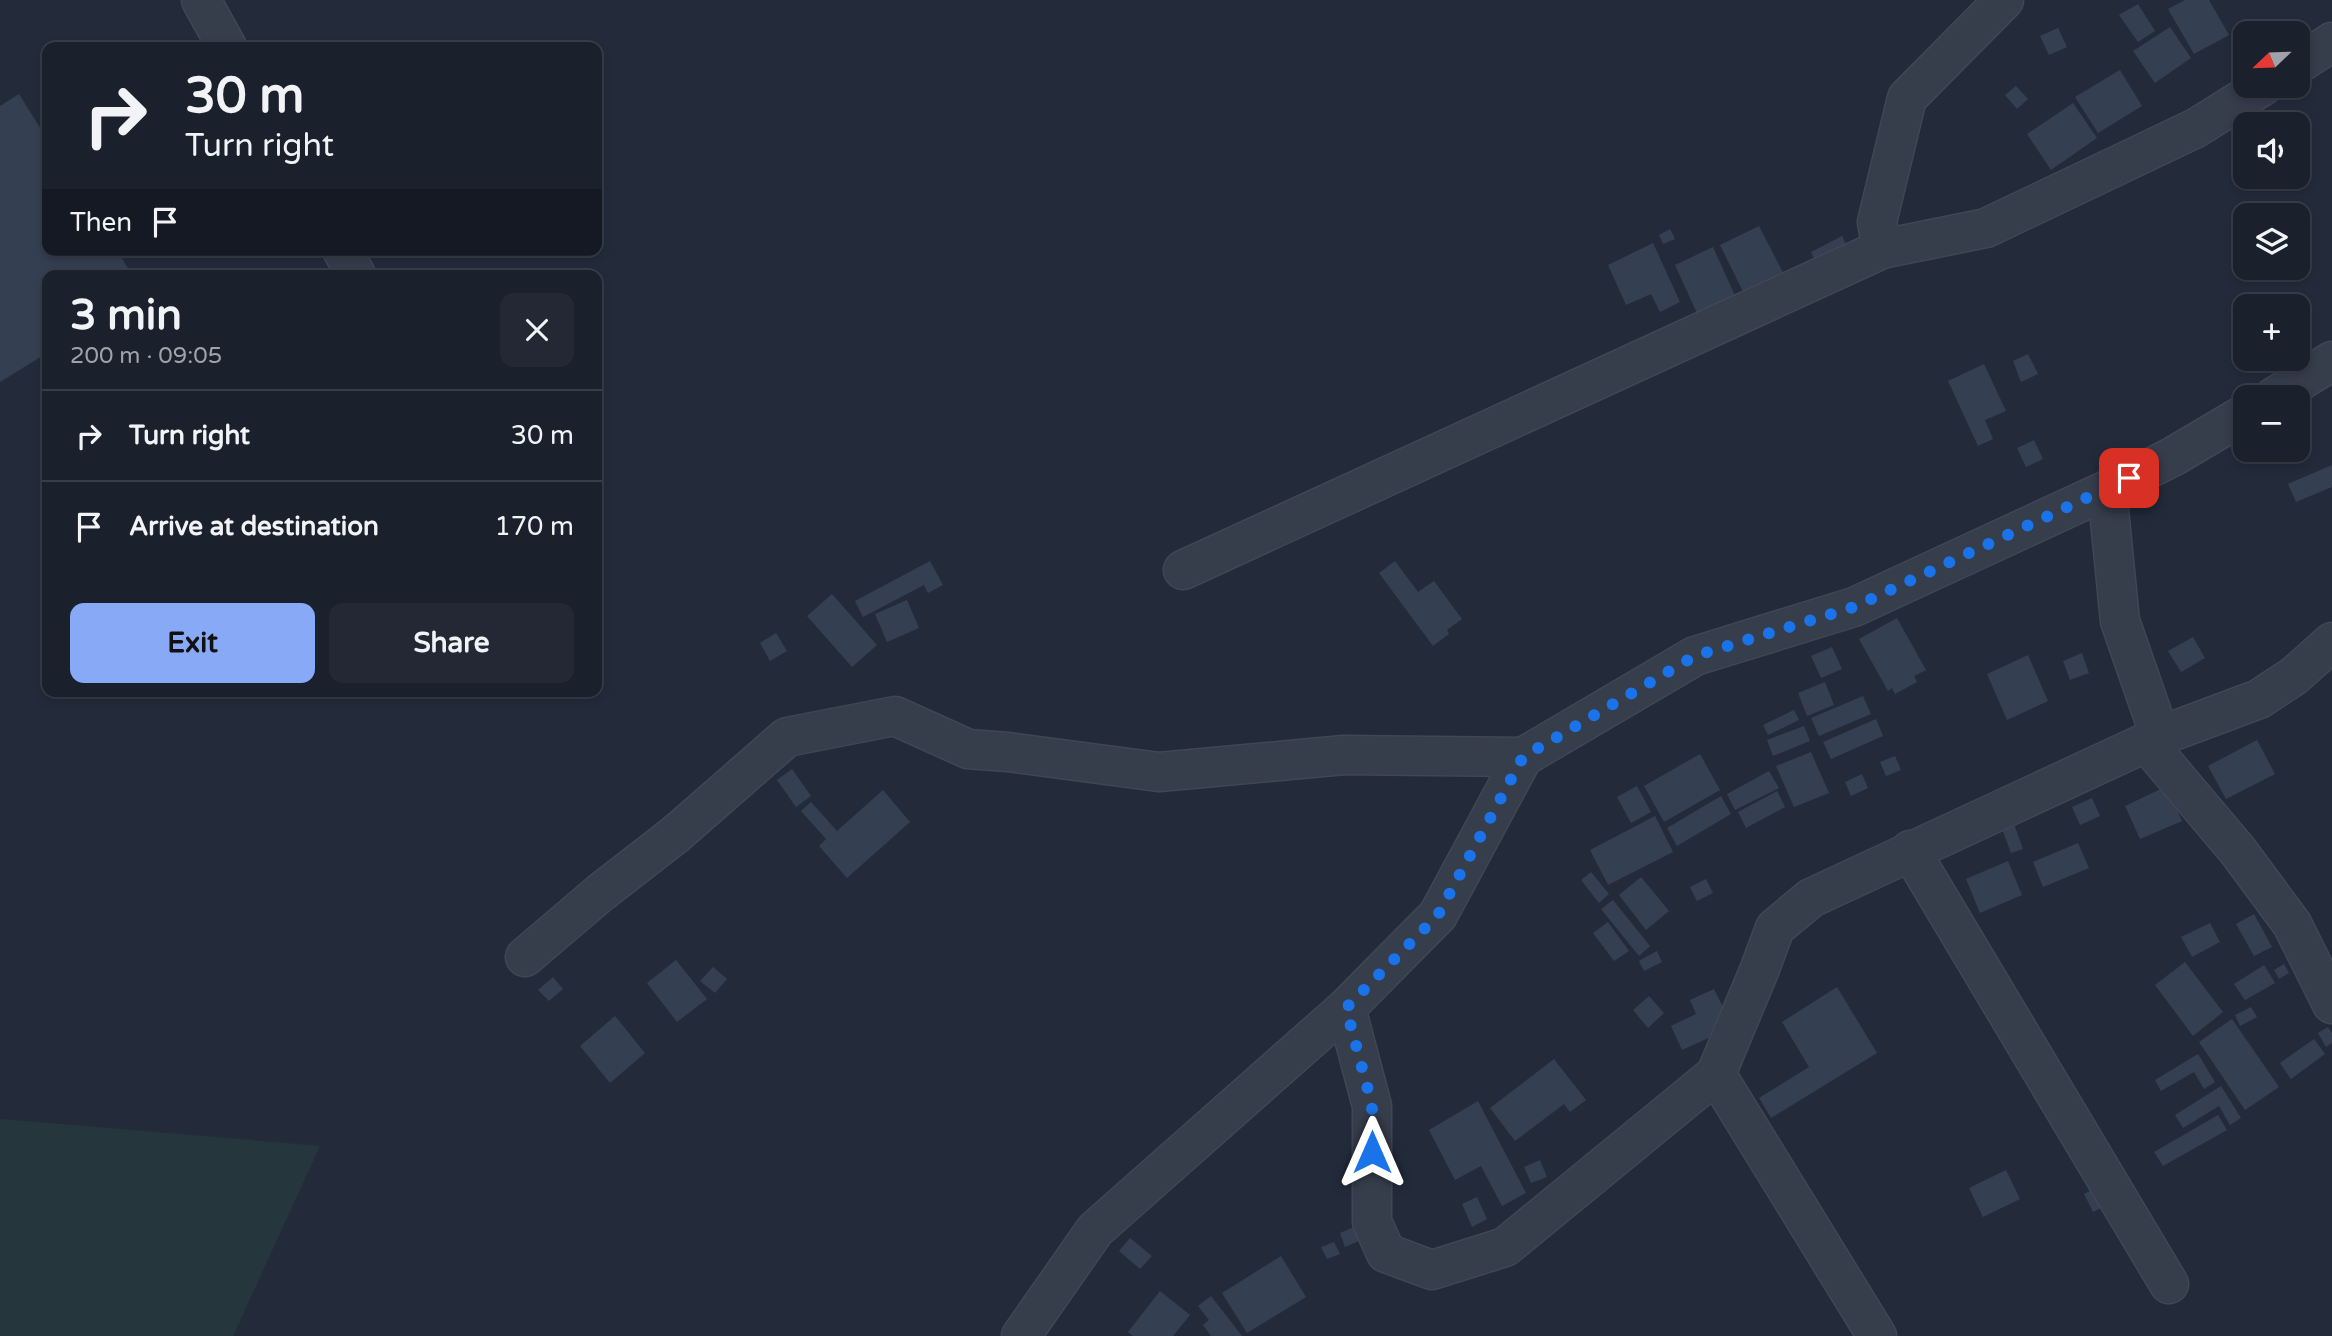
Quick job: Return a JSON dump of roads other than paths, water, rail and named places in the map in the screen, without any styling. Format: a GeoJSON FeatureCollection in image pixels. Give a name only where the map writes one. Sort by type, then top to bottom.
{"type":"FeatureCollection","features":[{"type":"Feature","properties":{"kind":"street"},"geometry":{"type":"LineString","coordinates":[[201,0],[224,42]]}},
{"type":"Feature","properties":{"kind":"street"},"geometry":{"type":"LineString","coordinates":[[1882,249],[1877,222],[1907,98],[2004,0]]}},
{"type":"Feature","properties":{"kind":"street"},"geometry":{"type":"LineString","coordinates":[[2310,56],[2332,42]]}},
{"type":"Feature","properties":{"kind":"street"},"geometry":{"type":"LineString","coordinates":[[1183,570],[1882,249],[1986,228],[2196,128],[2244,98]]}},
{"type":"Feature","properties":{"kind":"street"},"geometry":{"type":"LineString","coordinates":[[2293,385],[2332,361]]}},
{"type":"Feature","properties":{"kind":"street"},"geometry":{"type":"LineString","coordinates":[[525,957],[600,892],[676,834],[787,737],[895,716],[968,750],[1008,752],[1159,772],[1344,755],[1523,757],[1695,656],[1854,607],[2107,490],[2174,456],[2233,421]]}},
{"type":"Feature","properties":{"kind":"street"},"geometry":{"type":"LineString","coordinates":[[2107,490],[2120,621],[2153,740],[2292,925],[2332,1004]]}},
{"type":"Feature","properties":{"kind":"street"},"geometry":{"type":"LineString","coordinates":[[1346,1008],[1372,1105],[1372,1222],[1386,1253],[1432,1270],[1505,1247],[1716,1074],[1775,928],[1811,898],[2153,740],[2259,699],[2294,676],[2332,642]]}},
{"type":"Feature","properties":{"kind":"street"},"geometry":{"type":"LineString","coordinates":[[1021,1336],[1094,1230],[1346,1008],[1438,915],[1523,757]]}},
{"type":"Feature","properties":{"kind":"street"},"geometry":{"type":"LineString","coordinates":[[1910,850],[2169,1284]]}},
{"type":"Feature","properties":{"kind":"street"},"geometry":{"type":"LineString","coordinates":[[1716,1074],[1877,1336]]}}]}
